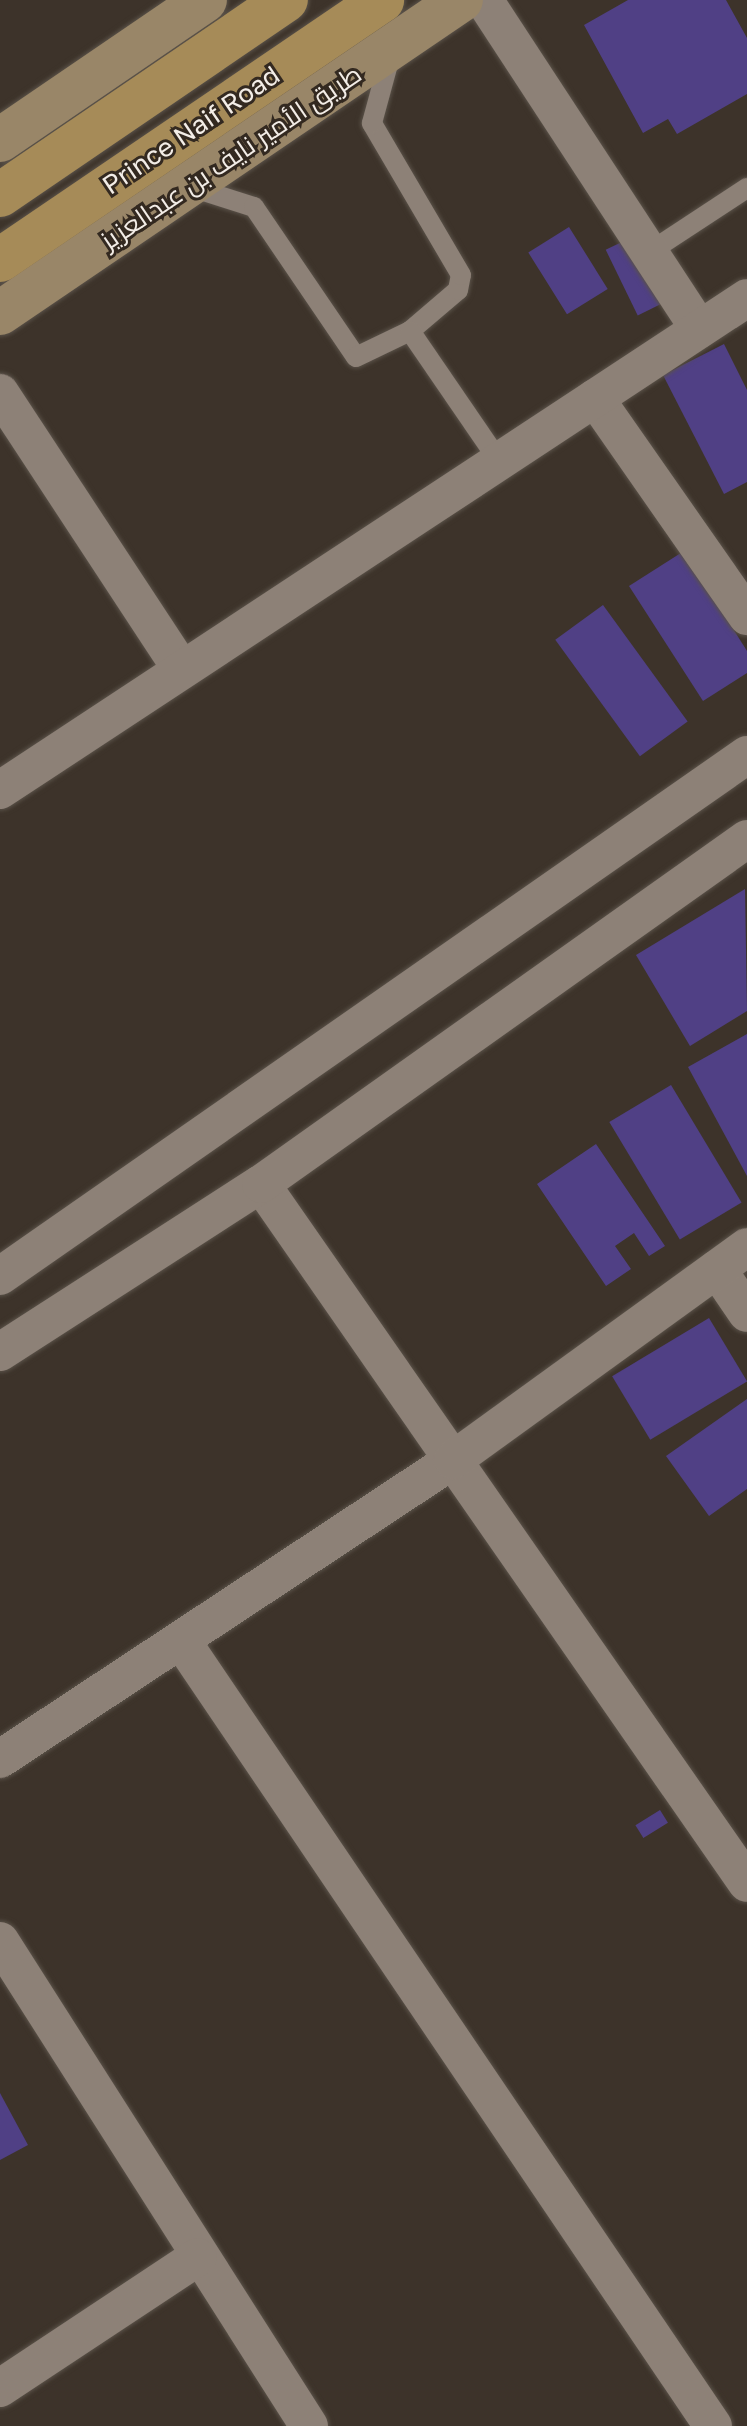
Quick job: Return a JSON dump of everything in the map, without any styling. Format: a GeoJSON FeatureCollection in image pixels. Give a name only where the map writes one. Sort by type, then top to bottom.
{"type":"FeatureCollection","features":[{"type":"Feature","properties":{"kind":"main road"},"geometry":{"type":"LineString","coordinates":[[0,140],[205,0]]}},
{"type":"Feature","properties":{"kind":"main road","name":"Prince Naif Road"},"geometry":{"type":"LineString","coordinates":[[0,195],[286,0]]}},
{"type":"Feature","properties":{"kind":"main road","name":"Prince Naif Road"},"geometry":{"type":"LineString","coordinates":[[0,260],[382,0]]}},
{"type":"Feature","properties":{"kind":"main road","name":"طريق الأمير نايف بن عبدالعزيز"},"geometry":{"type":"LineString","coordinates":[[0,313],[461,0]]}},
{"type":"Feature","properties":{"kind":"street"},"geometry":{"type":"LineString","coordinates":[[484,0],[651,251],[699,329]]}},
{"type":"Feature","properties":{"kind":"street"},"geometry":{"type":"LineString","coordinates":[[0,790],[747,298]]}},
{"type":"Feature","properties":{"kind":"street"},"geometry":{"type":"LineString","coordinates":[[0,393],[182,670]]}},
{"type":"Feature","properties":{"kind":"street"},"geometry":{"type":"LineString","coordinates":[[595,398],[747,616]]}},
{"type":"Feature","properties":{"kind":"street"},"geometry":{"type":"LineString","coordinates":[[0,1276],[747,755]]}},
{"type":"Feature","properties":{"kind":"street"},"geometry":{"type":"LineString","coordinates":[[0,1352],[261,1184],[747,839]]}},
{"type":"Feature","properties":{"kind":"street"},"geometry":{"type":"LineString","coordinates":[[261,1184],[747,1883]]}},
{"type":"Feature","properties":{"kind":"street"},"geometry":{"type":"LineString","coordinates":[[0,1759],[453,1460],[747,1247]]}},
{"type":"Feature","properties":{"kind":"street"},"geometry":{"type":"LineString","coordinates":[[717,1269],[747,1313]]}},
{"type":"Feature","properties":{"kind":"street"},"geometry":{"type":"LineString","coordinates":[[181,1640],[713,2426]]}},
{"type":"Feature","properties":{"kind":"street"},"geometry":{"type":"LineString","coordinates":[[0,1941],[198,2257],[309,2426]]}},
{"type":"Feature","properties":{"kind":"street"},"geometry":{"type":"LineString","coordinates":[[0,2388],[198,2257]]}},
{"type":"Feature","properties":{"kind":"lane"},"geometry":{"type":"LineString","coordinates":[[187,186],[254,207],[356,357],[410,331],[458,290],[461,275],[372,123],[392,49]]}},
{"type":"Feature","properties":{"kind":"lane"},"geometry":{"type":"LineString","coordinates":[[651,251],[747,188]]}},
{"type":"Feature","properties":{"kind":"lane"},"geometry":{"type":"LineString","coordinates":[[410,331],[499,461]]}},
{"type":"Feature","properties":{"kind":"building"},"geometry":{"type":"Polygon","coordinates":[[[628,0],[726,0],[747,38],[747,94],[677,134],[668,119],[643,133],[584,25],[628,0]]]}},
{"type":"Feature","properties":{"kind":"building"},"geometry":{"type":"Polygon","coordinates":[[[569,227],[608,289],[567,314],[528,252],[569,227]]]}},
{"type":"Feature","properties":{"kind":"building"},"geometry":{"type":"Polygon","coordinates":[[[630,238],[662,304],[638,315],[606,250],[630,238]]]}},
{"type":"Feature","properties":{"kind":"building"},"geometry":{"type":"Polygon","coordinates":[[[724,344],[747,390],[747,482],[724,494],[663,375],[724,344]]]}},
{"type":"Feature","properties":{"kind":"building"},"geometry":{"type":"Polygon","coordinates":[[[684,551],[747,651],[747,673],[703,701],[629,586],[684,551]]]}},
{"type":"Feature","properties":{"kind":"building"},"geometry":{"type":"Polygon","coordinates":[[[603,605],[688,721],[640,756],[555,640],[603,605]]]}},
{"type":"Feature","properties":{"kind":"building"},"geometry":{"type":"Polygon","coordinates":[[[745,889],[747,1011],[690,1046],[636,955],[745,889]]]}},
{"type":"Feature","properties":{"kind":"building"},"geometry":{"type":"Polygon","coordinates":[[[747,1034],[747,1176],[688,1067],[747,1034]]]}},
{"type":"Feature","properties":{"kind":"building"},"geometry":{"type":"Polygon","coordinates":[[[671,1085],[742,1202],[680,1240],[609,1122],[671,1085]]]}},
{"type":"Feature","properties":{"kind":"building"},"geometry":{"type":"Polygon","coordinates":[[[596,1144],[665,1246],[649,1256],[634,1233],[615,1246],[631,1269],[606,1286],[537,1184],[596,1144]]]}},
{"type":"Feature","properties":{"kind":"building"},"geometry":{"type":"Polygon","coordinates":[[[709,1318],[747,1381],[650,1440],[612,1376],[709,1318]]]}},
{"type":"Feature","properties":{"kind":"building"},"geometry":{"type":"Polygon","coordinates":[[[747,1399],[747,1489],[709,1516],[666,1456],[747,1399]]]}},
{"type":"Feature","properties":{"kind":"building"},"geometry":{"type":"Polygon","coordinates":[[[660,1810],[668,1823],[643,1838],[635,1825],[660,1810]]]}},
{"type":"Feature","properties":{"kind":"building"},"geometry":{"type":"Polygon","coordinates":[[[0,2093],[28,2145],[0,2160],[0,2093]]]}}]}
